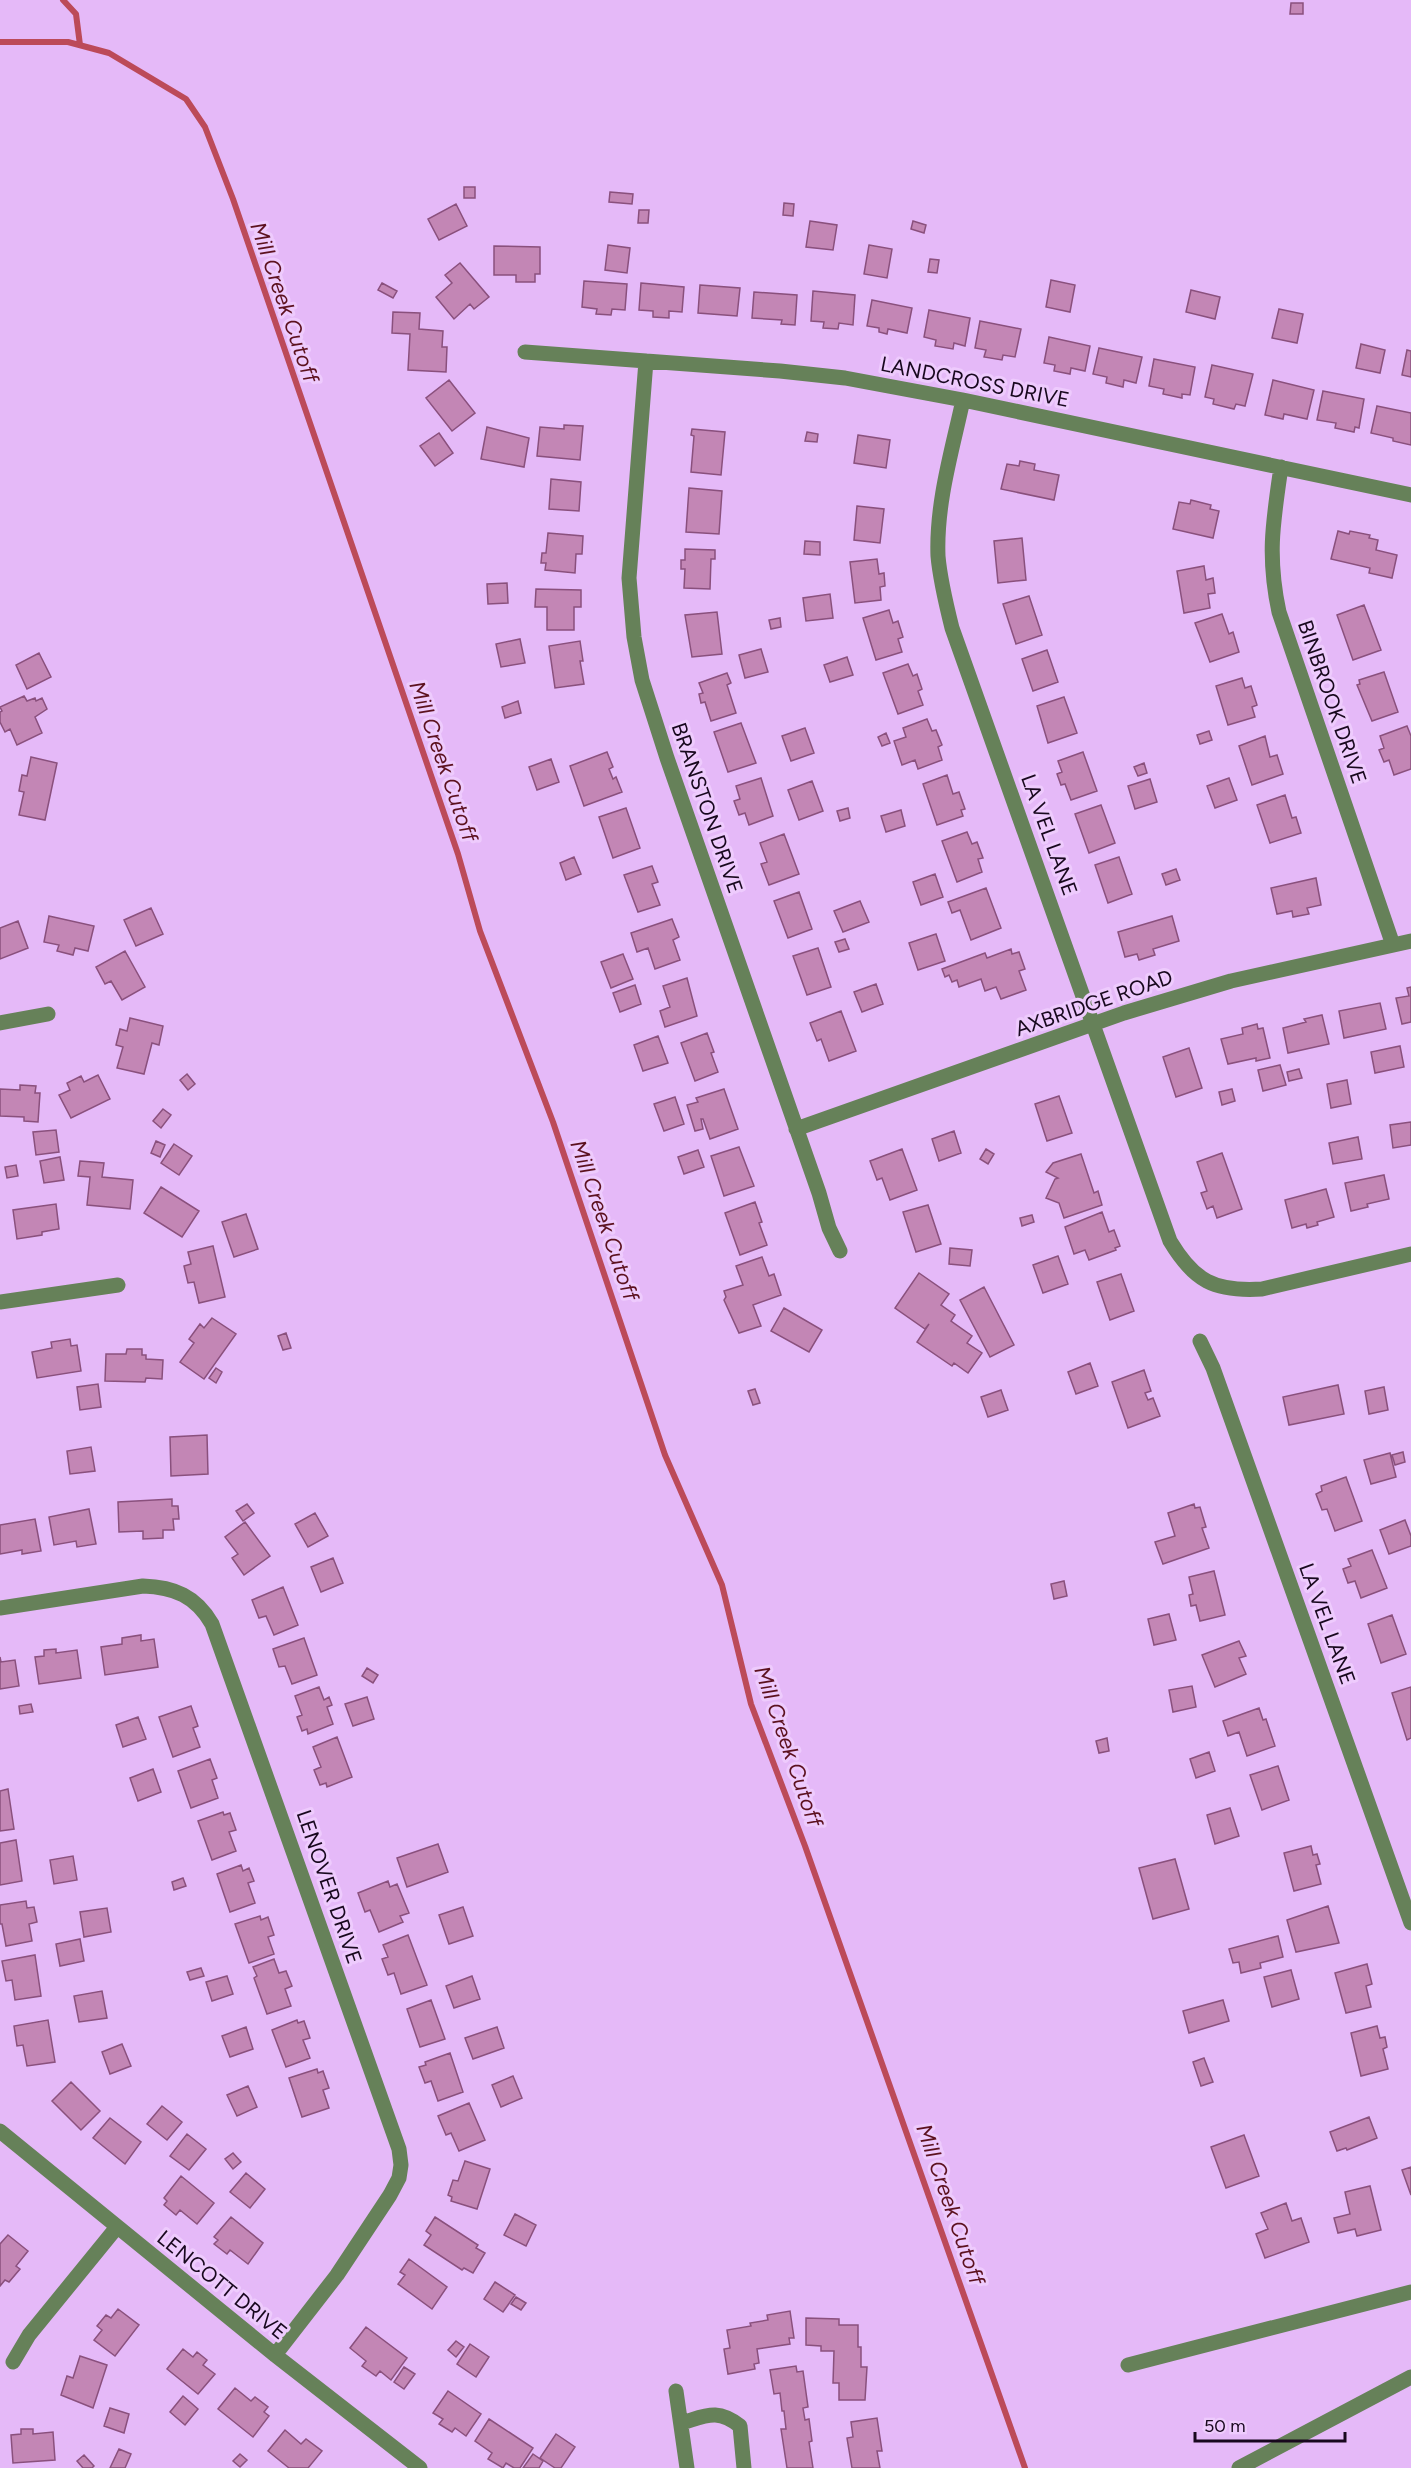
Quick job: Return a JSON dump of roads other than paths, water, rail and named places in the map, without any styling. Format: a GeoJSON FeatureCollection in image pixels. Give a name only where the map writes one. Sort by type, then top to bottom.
{"type":"FeatureCollection","features":[{"type":"Feature","properties":{"kind":"street","name":"LANDCROSS DRIVE"},"geometry":{"type":"LineString","coordinates":[[525,352],[845,378],[963,400],[1411,495]]}},
{"type":"Feature","properties":{"kind":"street","name":"BRANSTON DRIVE"},"geometry":{"type":"LineString","coordinates":[[646,361],[629,578],[634,637],[642,680],[829,1228],[840,1251]]}},
{"type":"Feature","properties":{"kind":"street","name":"LA VEL LANE"},"geometry":{"type":"LineString","coordinates":[[963,400],[942,495],[938,534],[941,583],[952,628],[1170,1241],[1181,1260],[1206,1282],[1236,1290],[1262,1289],[1411,1254]]}},
{"type":"Feature","properties":{"kind":"street","name":"BINBROOK DRIVE"},"geometry":{"type":"LineString","coordinates":[[1281,467],[1271,559],[1272,579],[1279,612],[1393,945]]}},
{"type":"Feature","properties":{"kind":"street","name":"AXBRIDGE ROAD"},"geometry":{"type":"LineString","coordinates":[[796,1129],[1124,1013],[1231,981],[1411,941]]}},
{"type":"Feature","properties":{"kind":"street"},"geometry":{"type":"LineString","coordinates":[[0,1023],[48,1014]]}},
{"type":"Feature","properties":{"kind":"street"},"geometry":{"type":"LineString","coordinates":[[0,1302],[118,1286]]}},
{"type":"Feature","properties":{"kind":"street","name":"LA VEL LANE"},"geometry":{"type":"LineString","coordinates":[[1200,1341],[1213,1368],[1411,1923]]}},
{"type":"Feature","properties":{"kind":"street","name":"LENOVER DRIVE"},"geometry":{"type":"LineString","coordinates":[[0,1608],[143,1586],[159,1587],[193,1599],[212,1624],[399,2149],[401,2165],[399,2178],[390,2195],[331,2283],[275,2355]]}},
{"type":"Feature","properties":{"kind":"street","name":"LENCOTT DRIVE"},"geometry":{"type":"LineString","coordinates":[[0,2131],[275,2355],[420,2468]]}},
{"type":"Feature","properties":{"kind":"street"},"geometry":{"type":"LineString","coordinates":[[13,2362],[30,2335],[117,2227]]}},
{"type":"Feature","properties":{"kind":"street"},"geometry":{"type":"LineString","coordinates":[[1128,2365],[1411,2292]]}},
{"type":"Feature","properties":{"kind":"street"},"geometry":{"type":"LineString","coordinates":[[1239,2468],[1411,2378]]}},
{"type":"Feature","properties":{"kind":"street"},"geometry":{"type":"LineString","coordinates":[[676,2391],[687,2468]]}},
{"type":"Feature","properties":{"kind":"street"},"geometry":{"type":"LineString","coordinates":[[681,2423],[716,2413],[729,2417],[740,2426],[744,2468]]}},
{"type":"Feature","properties":{"kind":"waterway"},"geometry":{"type":"LineString","coordinates":[[63,0],[76,14],[80,45]]}},
{"type":"Feature","properties":{"kind":"waterway","name":"Mill Creek Cutoff"},"geometry":{"type":"LineString","coordinates":[[0,42],[68,42],[109,53],[186,99],[205,127],[233,199],[458,854],[480,931],[553,1122],[665,1455],[722,1585],[751,1704],[805,1846],[1025,2468]]}}]}
